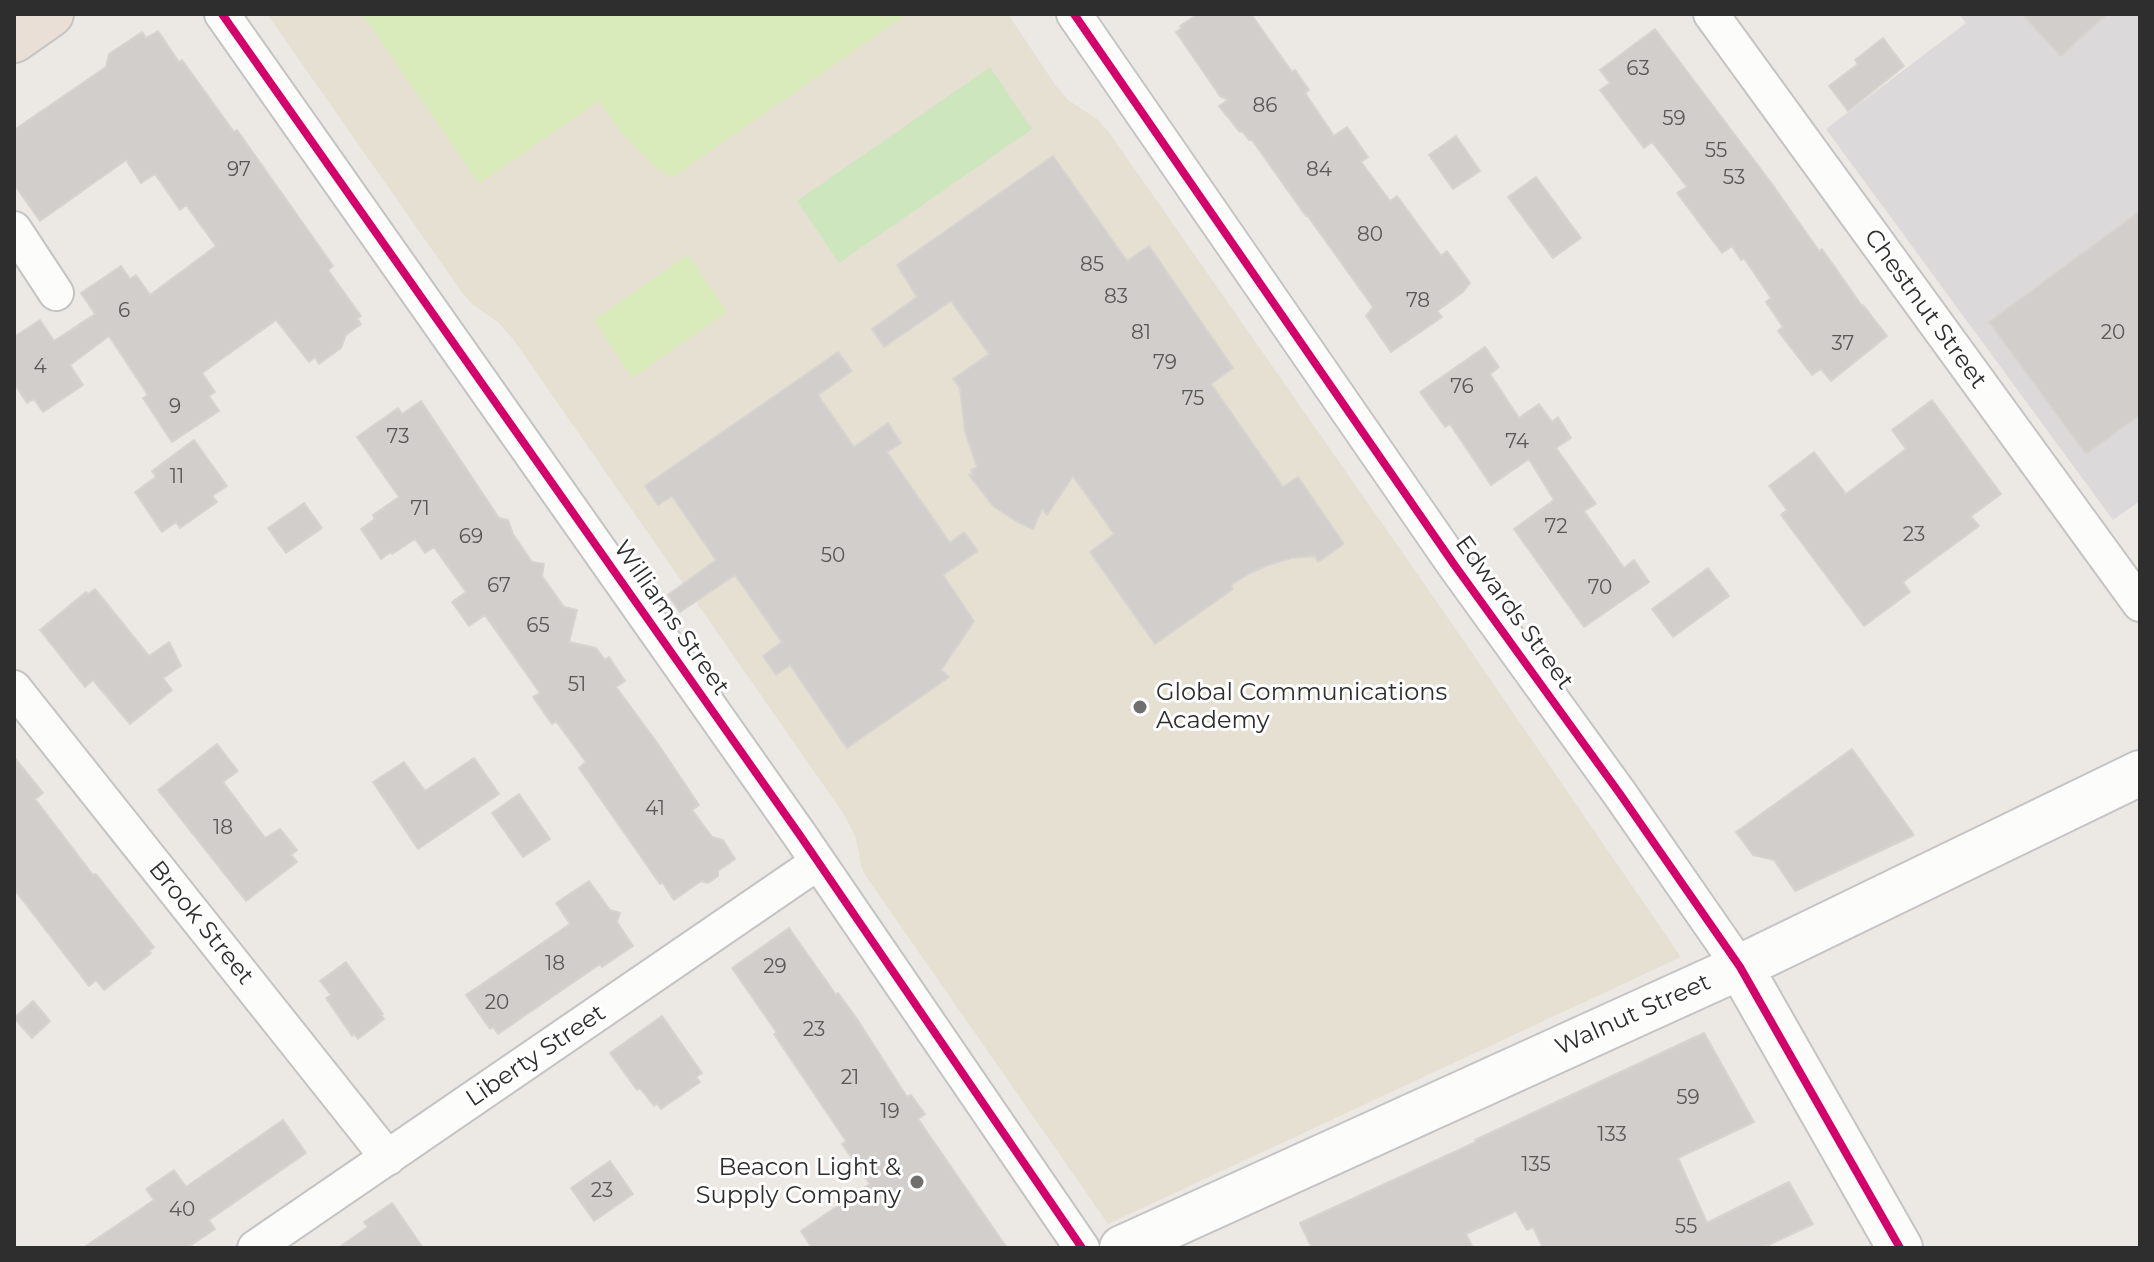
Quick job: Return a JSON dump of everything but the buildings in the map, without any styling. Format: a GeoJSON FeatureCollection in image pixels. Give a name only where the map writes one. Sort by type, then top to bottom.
{"type":"FeatureCollection","features":[{"type":"Feature","properties":{"kind":"highway"},"geometry":{"type":"LineString","coordinates":[[14,40],[51,14]]}},
{"type":"Feature","properties":{"kind":"street","name":"Williams Street"},"geometry":{"type":"LineString","coordinates":[[222,14],[780,808],[1082,1248]]}},
{"type":"Feature","properties":{"kind":"street","name":"Edwards Street"},"geometry":{"type":"LineString","coordinates":[[1074,14],[1453,563],[1611,781],[1740,967],[1900,1248]]}},
{"type":"Feature","properties":{"kind":"street","name":"Chestnut Street"},"geometry":{"type":"LineString","coordinates":[[1711,14],[2140,604]]}},
{"type":"Feature","properties":{"kind":"street"},"geometry":{"type":"LineString","coordinates":[[14,229],[56,293]]}},
{"type":"Feature","properties":{"kind":"street","name":"Brook Street"},"geometry":{"type":"LineString","coordinates":[[14,688],[388,1158]]}},
{"type":"Feature","properties":{"kind":"street","name":"Walnut Street"},"geometry":{"type":"LineString","coordinates":[[1122,1248],[1740,967],[2140,773]]}},
{"type":"Feature","properties":{"kind":"street","name":"Liberty Street"},"geometry":{"type":"LineString","coordinates":[[255,1248],[817,863]]}},
{"type":"Feature","properties":{"kind":"shaded area","name":"Global Communications Academy"},"geometry":{"type":"Polygon","coordinates":[[[267,14],[1008,14],[1056,86],[1068,100],[1097,119],[1108,131],[1681,957],[1108,1224],[865,875],[856,838],[845,816],[513,339],[498,322],[463,294],[267,14]]]}},
{"type":"Feature","properties":{"kind":"shaded area"},"geometry":{"type":"Polygon","coordinates":[[[1959,14],[2140,14],[2140,501],[2113,520],[1826,129],[1966,23],[1959,14]]]}},
{"type":"Feature","properties":{"kind":"green space"},"geometry":{"type":"Polygon","coordinates":[[[362,14],[907,14],[672,178],[631,143],[599,101],[479,184],[362,14]]]}},
{"type":"Feature","properties":{"kind":"green space"},"geometry":{"type":"Polygon","coordinates":[[[990,67],[1032,129],[839,263],[797,201],[990,67]]]}},
{"type":"Feature","properties":{"kind":"green space"},"geometry":{"type":"Polygon","coordinates":[[[688,254],[727,312],[632,378],[594,320],[688,254]]]}},
{"type":"Feature","properties":{"kind":"cycle path"},"geometry":{"type":"LineString","coordinates":[[222,14],[799,834],[1082,1248]]}},
{"type":"Feature","properties":{"kind":"cycle path"},"geometry":{"type":"LineString","coordinates":[[1074,14],[1453,563],[1740,967],[1900,1248]]}},
{"type":"Feature","properties":{"kind":"place","name":"Global Communications Academy"},"geometry":{"type":"Point","coordinates":[1140,707]}},
{"type":"Feature","properties":{"kind":"place","name":"Beacon Light & Supply Company"},"geometry":{"type":"Point","coordinates":[917,1182]}}]}
